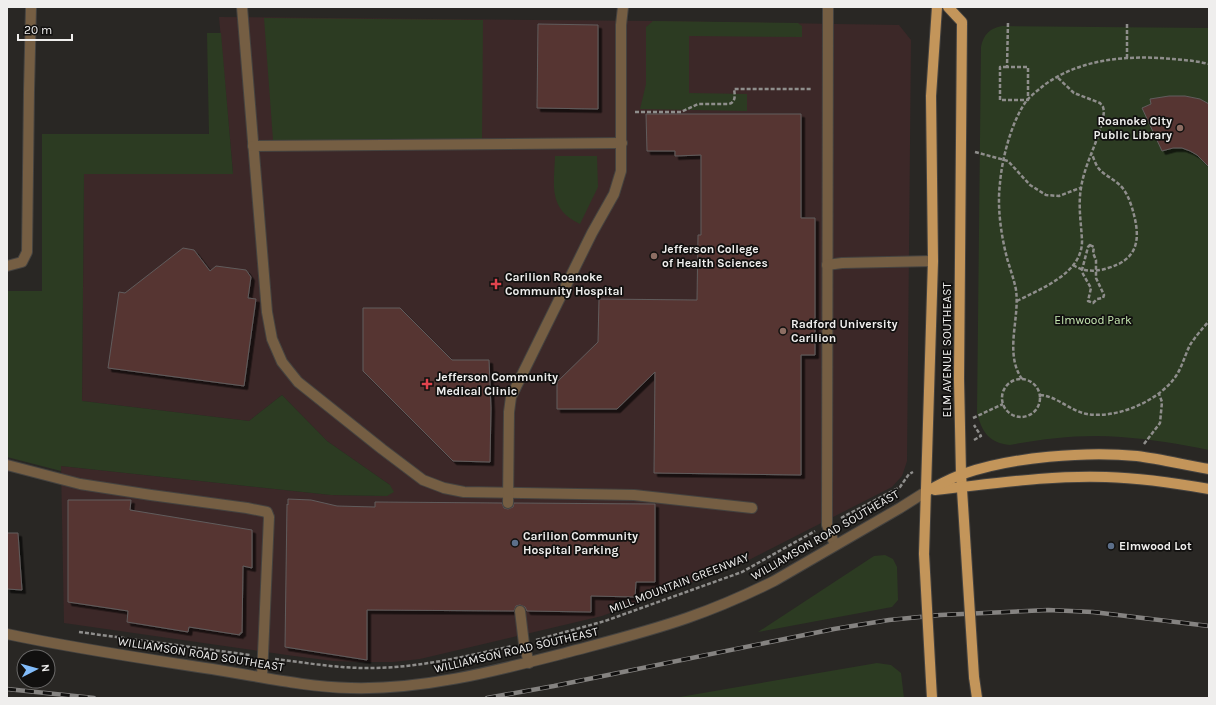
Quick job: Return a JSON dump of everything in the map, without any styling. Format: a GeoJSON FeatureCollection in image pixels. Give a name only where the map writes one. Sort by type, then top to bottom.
{"type":"FeatureCollection","features":[{"type":"Feature","properties":{"kind":"main road","name":"ELM AVENUE SOUTHEAST"},"geometry":{"type":"LineString","coordinates":[[932,698],[924,554],[933,261],[931,96],[937,7]]}},
{"type":"Feature","properties":{"kind":"main road","name":"ELM AVENUE SOUTHEAST"},"geometry":{"type":"LineString","coordinates":[[948,7],[962,22],[959,379],[961,474],[974,677],[977,698]]}},
{"type":"Feature","properties":{"kind":"main road","name":"WILLIAMSON ROAD SOUTHEAST"},"geometry":{"type":"LineString","coordinates":[[927,491],[961,474],[991,466],[1022,461],[1086,455],[1136,456],[1209,469]]}},
{"type":"Feature","properties":{"kind":"main road","name":"WILLIAMSON ROAD SOUTHEAST"},"geometry":{"type":"LineString","coordinates":[[927,491],[1039,479],[1105,477],[1143,479],[1209,489]]}},
{"type":"Feature","properties":{"kind":"street"},"geometry":{"type":"LineString","coordinates":[[7,266],[22,262],[27,252],[31,7]]}},
{"type":"Feature","properties":{"kind":"street"},"geometry":{"type":"LineString","coordinates":[[242,7],[267,312],[272,339],[282,362],[298,382],[423,480],[444,488],[508,498],[634,495],[752,508]]}},
{"type":"Feature","properties":{"kind":"street"},"geometry":{"type":"LineString","coordinates":[[508,498],[509,412],[511,397],[592,233],[614,194],[621,171],[621,25],[623,7]]}},
{"type":"Feature","properties":{"kind":"street"},"geometry":{"type":"LineString","coordinates":[[828,7],[827,525],[835,545]]}},
{"type":"Feature","properties":{"kind":"street"},"geometry":{"type":"LineString","coordinates":[[253,146],[622,143]]}},
{"type":"Feature","properties":{"kind":"street"},"geometry":{"type":"LineString","coordinates":[[828,265],[842,263],[933,261]]}},
{"type":"Feature","properties":{"kind":"street"},"geometry":{"type":"LineString","coordinates":[[7,465],[80,484],[267,512],[268,525],[262,677]]}},
{"type":"Feature","properties":{"kind":"street","name":"WILLIAMSON ROAD SOUTHEAST"},"geometry":{"type":"LineString","coordinates":[[7,634],[35,640],[262,677],[330,686],[351,688],[395,687],[462,678],[639,633],[687,618],[752,592],[774,581],[927,491]]}},
{"type":"Feature","properties":{"kind":"street"},"geometry":{"type":"LineString","coordinates":[[520,611],[524,644],[529,662]]}},
{"type":"Feature","properties":{"kind":"path"},"geometry":{"type":"LineString","coordinates":[[1007,67],[1008,22]]}},
{"type":"Feature","properties":{"kind":"path"},"geometry":{"type":"LineString","coordinates":[[1127,22],[1127,58]]}},
{"type":"Feature","properties":{"kind":"path"},"geometry":{"type":"LineString","coordinates":[[1022,378],[1010,382],[1006,386],[1002,398],[1006,410],[1016,417],[1029,415],[1034,412],[1040,401],[1038,389],[1034,384],[1022,378],[1017,369],[1013,352],[1017,301],[1002,238],[1000,218],[1000,183],[1004,160],[1020,112],[1036,91],[1066,72],[1094,62],[1127,58],[1156,57],[1198,61],[1209,64]]}},
{"type":"Feature","properties":{"kind":"path"},"geometry":{"type":"LineString","coordinates":[[1000,67],[1028,67],[1028,100],[1000,100],[1000,67]]}},
{"type":"Feature","properties":{"kind":"path"},"geometry":{"type":"LineString","coordinates":[[1017,301],[1059,278],[1073,266],[1082,247],[1080,188],[1103,117],[1103,107],[1097,101],[1074,93],[1057,77]]}},
{"type":"Feature","properties":{"kind":"path"},"geometry":{"type":"LineString","coordinates":[[635,112],[681,112],[698,104],[729,104],[735,100],[734,88],[811,89]]}},
{"type":"Feature","properties":{"kind":"path"},"geometry":{"type":"LineString","coordinates":[[975,152],[1004,160],[1011,164],[1030,185],[1046,195],[1059,196],[1080,188]]}},
{"type":"Feature","properties":{"kind":"path"},"geometry":{"type":"LineString","coordinates":[[1073,266],[1082,270],[1095,271],[1115,266],[1126,260],[1134,249],[1137,232],[1132,210],[1124,190],[1100,170],[1092,153]]}},
{"type":"Feature","properties":{"kind":"path"},"geometry":{"type":"LineString","coordinates":[[1092,245],[1094,247],[1093,255],[1096,260],[1096,281],[1104,295],[1102,298],[1091,303],[1089,302],[1087,299],[1091,288],[1084,277],[1082,270],[1088,247],[1092,245]]}},
{"type":"Feature","properties":{"kind":"path"},"geometry":{"type":"LineString","coordinates":[[1040,395],[1050,396],[1074,410],[1089,415],[1105,415],[1122,411],[1144,402],[1159,394],[1170,384],[1178,374],[1190,345],[1209,321]]}},
{"type":"Feature","properties":{"kind":"path"},"geometry":{"type":"LineString","coordinates":[[1144,444],[1160,423],[1162,402],[1159,394]]}},
{"type":"Feature","properties":{"kind":"path"},"geometry":{"type":"LineString","coordinates":[[976,438],[981,436],[972,419],[1003,404]]}},
{"type":"Feature","properties":{"kind":"path","name":"MILL MOUNTAIN GREENWAY"},"geometry":{"type":"LineString","coordinates":[[504,648],[524,644],[605,621],[742,572],[900,487],[909,474]]}},
{"type":"Feature","properties":{"kind":"shaded area","name":"Carilion Roanoke Community Hospital"},"geometry":{"type":"Polygon","coordinates":[[[219,17],[899,25],[911,40],[907,461],[902,476],[892,487],[741,564],[602,616],[420,659],[393,662],[333,661],[64,623],[61,466],[331,495],[387,496],[390,485],[327,441],[282,395],[249,421],[82,401],[84,174],[233,173],[219,17]]]}},
{"type":"Feature","properties":{"kind":"green space"},"geometry":{"type":"Polygon","coordinates":[[[264,18],[483,20],[482,142],[273,140],[264,18]]]}},
{"type":"Feature","properties":{"kind":"green space"},"geometry":{"type":"Polygon","coordinates":[[[653,21],[798,23],[802,26],[802,37],[689,36],[689,93],[747,94],[747,111],[640,109],[646,84],[646,27],[653,21]]]}},
{"type":"Feature","properties":{"kind":"green space","name":"Elmwood Park"},"geometry":{"type":"Polygon","coordinates":[[[1002,26],[1209,28],[1209,450],[1154,440],[1107,436],[1065,437],[1010,445],[997,442],[992,439],[981,426],[977,413],[981,47],[983,39],[991,30],[1002,26]]]}},
{"type":"Feature","properties":{"kind":"green space"},"geometry":{"type":"Polygon","coordinates":[[[207,33],[221,33],[233,174],[84,174],[82,401],[249,421],[282,395],[327,441],[390,485],[394,492],[387,496],[331,495],[61,466],[61,471],[7,457],[7,291],[42,291],[42,134],[209,134],[207,33]]]}},
{"type":"Feature","properties":{"kind":"green space"},"geometry":{"type":"Polygon","coordinates":[[[555,156],[597,156],[598,187],[580,224],[562,211],[555,196],[555,156]]]}},
{"type":"Feature","properties":{"kind":"green space"},"geometry":{"type":"Polygon","coordinates":[[[885,555],[893,559],[897,567],[898,600],[892,607],[758,632],[874,556],[885,555]]]}},
{"type":"Feature","properties":{"kind":"green space"},"geometry":{"type":"Polygon","coordinates":[[[877,663],[891,665],[901,673],[904,698],[674,698],[877,663]]]}},
{"type":"Feature","properties":{"kind":"building"},"geometry":{"type":"Polygon","coordinates":[[[538,24],[598,25],[598,109],[537,108],[538,24]]]}},
{"type":"Feature","properties":{"kind":"building","name":"Roanoke City Public Library"},"geometry":{"type":"Polygon","coordinates":[[[1169,96],[1185,96],[1200,99],[1209,104],[1209,167],[1197,155],[1182,148],[1173,148],[1162,151],[1142,108],[1151,104],[1150,99],[1169,96]]]}},
{"type":"Feature","properties":{"kind":"building"},"geometry":{"type":"Polygon","coordinates":[[[646,114],[801,114],[801,218],[815,218],[815,355],[801,355],[801,475],[654,473],[655,372],[617,409],[557,409],[557,382],[598,342],[599,299],[697,300],[698,235],[701,235],[701,155],[675,156],[675,151],[647,151],[646,114]]]}},
{"type":"Feature","properties":{"kind":"building"},"geometry":{"type":"Polygon","coordinates":[[[183,248],[194,250],[210,271],[216,266],[246,270],[251,277],[248,298],[256,299],[244,386],[108,368],[119,292],[125,293],[183,248]]]}},
{"type":"Feature","properties":{"kind":"building","name":"Jefferson Community Medical Clinic"},"geometry":{"type":"Polygon","coordinates":[[[363,308],[400,308],[452,360],[489,360],[491,408],[490,462],[453,461],[363,371],[363,308]]]}},
{"type":"Feature","properties":{"kind":"building","name":"Carilion Community Hospital Parking"},"geometry":{"type":"Polygon","coordinates":[[[288,499],[311,500],[337,506],[375,507],[375,502],[502,503],[504,508],[508,509],[513,507],[514,503],[655,504],[655,582],[636,582],[635,597],[591,596],[591,612],[527,611],[525,607],[520,605],[516,606],[514,611],[367,610],[367,660],[285,647],[288,499]]]}},
{"type":"Feature","properties":{"kind":"building"},"geometry":{"type":"Polygon","coordinates":[[[68,500],[131,500],[130,510],[252,530],[252,568],[243,566],[242,633],[240,633],[240,635],[189,627],[188,632],[127,622],[128,611],[68,602],[68,500]]]}},
{"type":"Feature","properties":{"kind":"building"},"geometry":{"type":"Polygon","coordinates":[[[7,533],[18,533],[22,590],[7,589],[7,533]]]}},
{"type":"Feature","properties":{"kind":"railway"},"geometry":{"type":"LineString","coordinates":[[487,698],[554,686],[834,629],[889,620],[940,615],[1048,610],[1093,612],[1209,626]]}},
{"type":"Feature","properties":{"kind":"railway"},"geometry":{"type":"LineString","coordinates":[[7,689],[94,698]]}},
{"type":"Feature","properties":{"kind":"place","name":"Roanoke City Public Library"},"geometry":{"type":"Point","coordinates":[1180,128]}},
{"type":"Feature","properties":{"kind":"place","name":"Jefferson College of Health Sciences"},"geometry":{"type":"Point","coordinates":[654,256]}},
{"type":"Feature","properties":{"kind":"place","name":"Carilion Roanoke Community Hospital"},"geometry":{"type":"Point","coordinates":[496,284]}},
{"type":"Feature","properties":{"kind":"place","name":"Radford University Carilion"},"geometry":{"type":"Point","coordinates":[783,331]}},
{"type":"Feature","properties":{"kind":"place","name":"Jefferson Community Medical Clinic"},"geometry":{"type":"Point","coordinates":[427,384]}},
{"type":"Feature","properties":{"kind":"place","name":"Carilion Community Hospital Parking"},"geometry":{"type":"Point","coordinates":[515,543]}},
{"type":"Feature","properties":{"kind":"place","name":"Elmwood Lot"},"geometry":{"type":"Point","coordinates":[1111,546]}}]}
